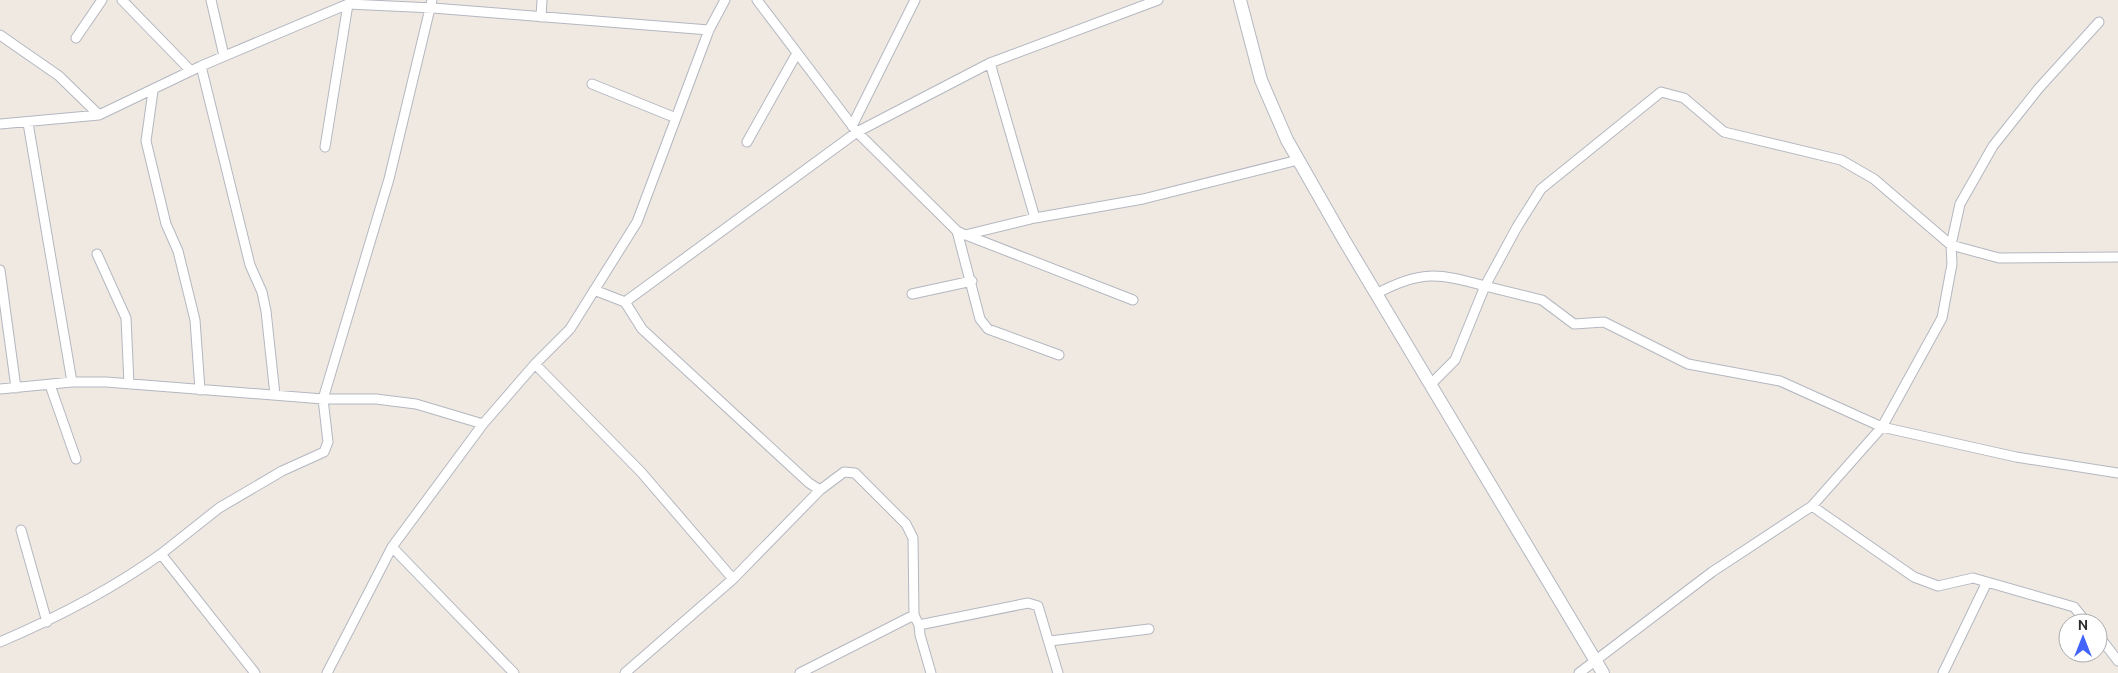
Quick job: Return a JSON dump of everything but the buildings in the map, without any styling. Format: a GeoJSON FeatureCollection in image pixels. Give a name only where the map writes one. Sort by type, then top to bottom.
{"type":"FeatureCollection","features":[{"type":"Feature","properties":{"kind":"main road"},"geometry":{"type":"LineString","coordinates":[[1240,0],[1261,80],[1275,115],[1298,160],[1603,673]]}},
{"type":"Feature","properties":{"kind":"street"},"geometry":{"type":"LineString","coordinates":[[76,38],[102,0]]}},
{"type":"Feature","properties":{"kind":"street"},"geometry":{"type":"LineString","coordinates":[[122,0],[191,71]]}},
{"type":"Feature","properties":{"kind":"street"},"geometry":{"type":"LineString","coordinates":[[211,0],[224,56]]}},
{"type":"Feature","properties":{"kind":"street"},"geometry":{"type":"LineString","coordinates":[[541,17],[542,0]]}},
{"type":"Feature","properties":{"kind":"street"},"geometry":{"type":"LineString","coordinates":[[327,673],[392,547],[483,424],[535,364],[570,329],[637,222],[709,30],[725,0]]}},
{"type":"Feature","properties":{"kind":"street"},"geometry":{"type":"LineString","coordinates":[[757,0],[854,129],[961,233],[1132,300]]}},
{"type":"Feature","properties":{"kind":"street"},"geometry":{"type":"LineString","coordinates":[[854,129],[915,0]]}},
{"type":"Feature","properties":{"kind":"street"},"geometry":{"type":"LineString","coordinates":[[625,302],[854,129],[990,63],[1158,0]]}},
{"type":"Feature","properties":{"kind":"street"},"geometry":{"type":"LineString","coordinates":[[325,147],[348,4]]}},
{"type":"Feature","properties":{"kind":"street"},"geometry":{"type":"LineString","coordinates":[[0,124],[99,116],[201,66],[348,4],[431,4],[541,17],[709,30]]}},
{"type":"Feature","properties":{"kind":"street"},"geometry":{"type":"LineString","coordinates":[[0,642],[47,622],[139,569],[219,508],[282,471],[324,452],[328,442],[323,399],[389,179],[431,4]]}},
{"type":"Feature","properties":{"kind":"street"},"geometry":{"type":"LineString","coordinates":[[1579,673],[1712,572],[1812,506],[1882,428],[1942,318],[1952,264],[1951,245],[1960,204],[1992,146],[2039,88],[2099,22]]}},
{"type":"Feature","properties":{"kind":"street"},"geometry":{"type":"LineString","coordinates":[[0,35],[59,76],[99,116]]}},
{"type":"Feature","properties":{"kind":"street"},"geometry":{"type":"LineString","coordinates":[[747,142],[797,53]]}},
{"type":"Feature","properties":{"kind":"street"},"geometry":{"type":"LineString","coordinates":[[990,63],[1035,218]]}},
{"type":"Feature","properties":{"kind":"street"},"geometry":{"type":"LineString","coordinates":[[201,66],[250,265],[262,292],[275,395]]}},
{"type":"Feature","properties":{"kind":"street"},"geometry":{"type":"LineString","coordinates":[[592,84],[676,118]]}},
{"type":"Feature","properties":{"kind":"street"},"geometry":{"type":"LineString","coordinates":[[153,91],[146,141],[166,224],[178,251],[195,320],[200,390]]}},
{"type":"Feature","properties":{"kind":"street"},"geometry":{"type":"LineString","coordinates":[[1431,384],[1455,360],[1485,286],[1540,189],[1661,92],[1684,98],[1724,132],[1841,160],[1874,179],[1951,245],[1999,258],[2014,256],[2118,257]]}},
{"type":"Feature","properties":{"kind":"street"},"geometry":{"type":"LineString","coordinates":[[28,123],[72,382]]}},
{"type":"Feature","properties":{"kind":"street"},"geometry":{"type":"LineString","coordinates":[[961,233],[1143,199],[1298,160]]}},
{"type":"Feature","properties":{"kind":"street"},"geometry":{"type":"LineString","coordinates":[[961,233],[980,319],[988,328],[1059,355]]}},
{"type":"Feature","properties":{"kind":"street"},"geometry":{"type":"LineString","coordinates":[[96,254],[126,318],[129,384]]}},
{"type":"Feature","properties":{"kind":"street"},"geometry":{"type":"LineString","coordinates":[[0,270],[16,388]]}},
{"type":"Feature","properties":{"kind":"street"},"geometry":{"type":"LineString","coordinates":[[1376,294],[1400,281],[1435,275],[1485,286],[1542,300],[1574,324],[1604,322],[1688,364],[1780,381],[1882,428],[2016,457],[2118,473]]}},
{"type":"Feature","properties":{"kind":"street"},"geometry":{"type":"LineString","coordinates":[[912,294],[972,281]]}},
{"type":"Feature","properties":{"kind":"street"},"geometry":{"type":"LineString","coordinates":[[594,290],[625,302],[642,328],[809,483],[820,490]]}},
{"type":"Feature","properties":{"kind":"street"},"geometry":{"type":"LineString","coordinates":[[535,364],[641,472],[733,579]]}},
{"type":"Feature","properties":{"kind":"street"},"geometry":{"type":"LineString","coordinates":[[0,389],[72,382],[129,384],[323,399],[376,399],[416,404],[483,424]]}},
{"type":"Feature","properties":{"kind":"street"},"geometry":{"type":"LineString","coordinates":[[50,384],[76,459]]}},
{"type":"Feature","properties":{"kind":"street"},"geometry":{"type":"LineString","coordinates":[[625,673],[733,579],[820,490],[844,472],[855,473],[906,524],[913,538],[914,615],[919,625],[931,673]]}},
{"type":"Feature","properties":{"kind":"street"},"geometry":{"type":"LineString","coordinates":[[1812,506],[1914,577],[1938,586],[1972,578],[2074,606],[2080,613]]}},
{"type":"Feature","properties":{"kind":"street"},"geometry":{"type":"LineString","coordinates":[[21,530],[47,622]]}},
{"type":"Feature","properties":{"kind":"street"},"geometry":{"type":"LineString","coordinates":[[392,547],[514,673]]}},
{"type":"Feature","properties":{"kind":"street"},"geometry":{"type":"LineString","coordinates":[[161,554],[256,673]]}},
{"type":"Feature","properties":{"kind":"street"},"geometry":{"type":"LineString","coordinates":[[1943,673],[1987,582]]}},
{"type":"Feature","properties":{"kind":"street"},"geometry":{"type":"LineString","coordinates":[[919,625],[1028,602],[1038,606],[1050,640],[1058,673]]}},
{"type":"Feature","properties":{"kind":"street"},"geometry":{"type":"LineString","coordinates":[[800,673],[812,670],[914,615]]}},
{"type":"Feature","properties":{"kind":"street"},"geometry":{"type":"LineString","coordinates":[[1050,640],[1149,629]]}},
{"type":"Feature","properties":{"kind":"street"},"geometry":{"type":"LineString","coordinates":[[2108,648],[2118,661]]}}]}
